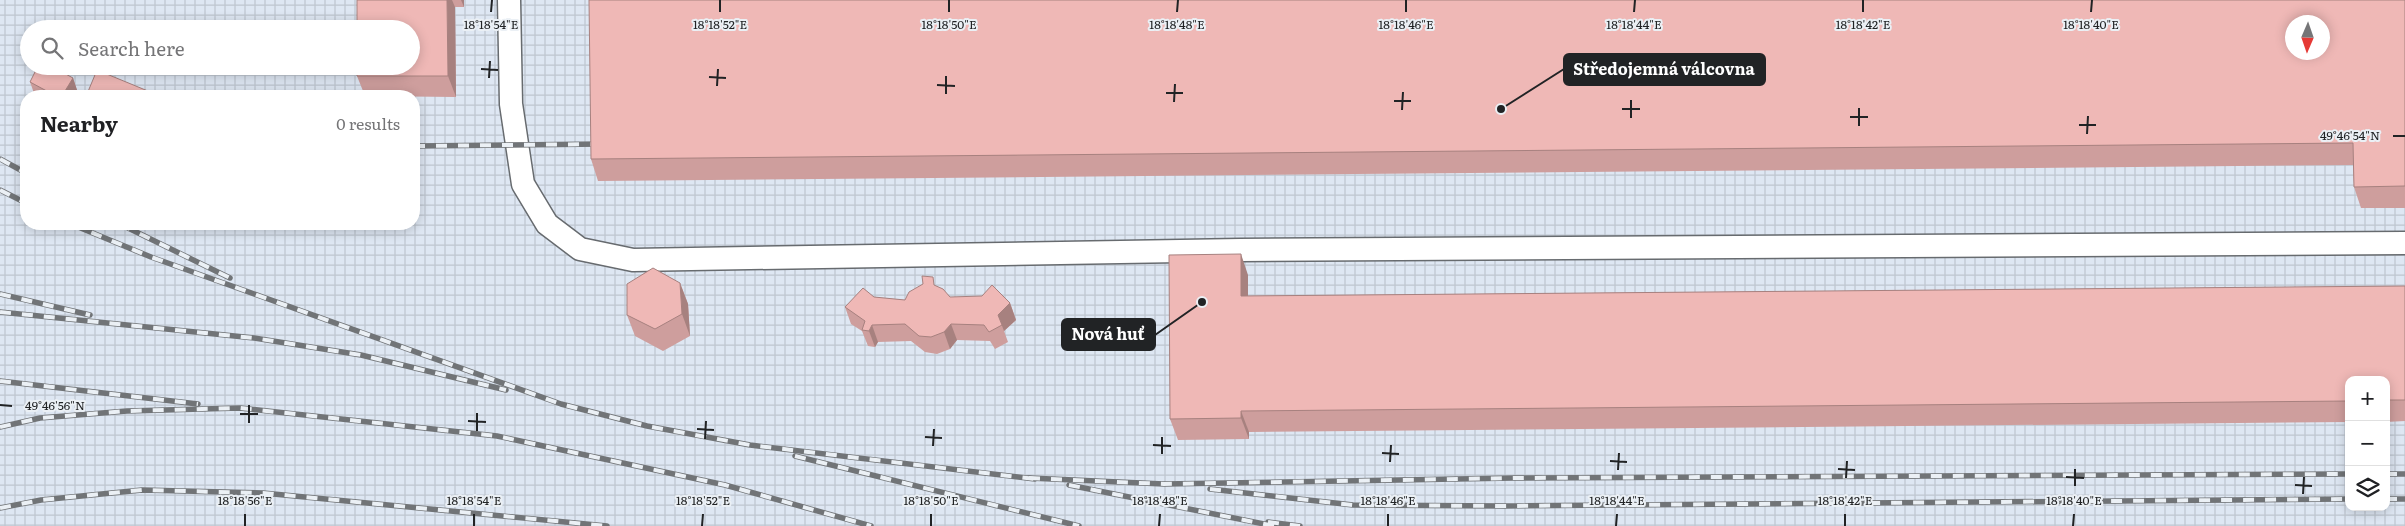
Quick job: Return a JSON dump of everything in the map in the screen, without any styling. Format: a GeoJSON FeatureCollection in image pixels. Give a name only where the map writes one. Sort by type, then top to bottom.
{"type":"FeatureCollection","features":[{"type":"Feature","properties":{"kind":"lane"},"geometry":{"type":"LineString","coordinates":[[510,0],[511,104],[523,184],[548,224],[580,249],[633,260],[1250,250],[2405,243]]}},
{"type":"Feature","properties":{"kind":"shaded area"},"geometry":{"type":"Polygon","coordinates":[[[0,0],[2405,0],[2405,526],[0,526],[0,0]]]}},
{"type":"Feature","properties":{"kind":"building"},"geometry":{"type":"Polygon","coordinates":[[[357,0],[447,0],[448,76],[357,76],[420,75],[420,20],[357,20],[357,0]]]}},
{"type":"Feature","properties":{"kind":"building"},"geometry":{"type":"Polygon","coordinates":[[[589,0],[2405,0],[2405,186],[2354,187],[2353,143],[591,159],[589,0]]]}},
{"type":"Feature","properties":{"kind":"building"},"geometry":{"type":"Polygon","coordinates":[[[34,75],[68,75],[73,78],[66,90],[45,90],[30,82],[34,75]]]}},
{"type":"Feature","properties":{"kind":"building"},"geometry":{"type":"Polygon","coordinates":[[[95,75],[109,75],[145,90],[89,90],[95,75]]]}},
{"type":"Feature","properties":{"kind":"building"},"geometry":{"type":"Polygon","coordinates":[[[1241,254],[1241,296],[2405,286],[2405,400],[2390,400],[2390,376],[2345,376],[2345,401],[1241,411],[1241,418],[1170,419],[1169,255],[1241,254]]]}},
{"type":"Feature","properties":{"kind":"building"},"geometry":{"type":"Polygon","coordinates":[[[653,268],[680,283],[682,314],[655,329],[627,315],[627,284],[653,268]]]}},
{"type":"Feature","properties":{"kind":"building"},"geometry":{"type":"Polygon","coordinates":[[[922,276],[933,277],[934,285],[943,289],[950,297],[982,296],[992,285],[1010,303],[998,315],[1002,325],[989,332],[984,325],[951,324],[944,332],[931,337],[919,336],[905,324],[872,325],[869,331],[862,330],[865,321],[845,307],[863,288],[874,297],[905,300],[909,292],[923,284],[922,276]]]}},
{"type":"Feature","properties":{"kind":"railway"},"geometry":{"type":"LineString","coordinates":[[420,146],[604,144]]}},
{"type":"Feature","properties":{"kind":"railway"},"geometry":{"type":"LineString","coordinates":[[0,159],[20,170]]}},
{"type":"Feature","properties":{"kind":"railway"},"geometry":{"type":"LineString","coordinates":[[0,190],[20,200]]}},
{"type":"Feature","properties":{"kind":"railway"},"geometry":{"type":"LineString","coordinates":[[86,230],[151,257],[561,404],[647,426],[750,445],[1035,479]]}},
{"type":"Feature","properties":{"kind":"railway"},"geometry":{"type":"LineString","coordinates":[[132,230],[230,278]]}},
{"type":"Feature","properties":{"kind":"railway"},"geometry":{"type":"LineString","coordinates":[[0,294],[90,315]]}},
{"type":"Feature","properties":{"kind":"railway"},"geometry":{"type":"LineString","coordinates":[[0,312],[254,338],[361,355],[506,390]]}},
{"type":"Feature","properties":{"kind":"railway"},"geometry":{"type":"LineString","coordinates":[[0,381],[198,404]]}},
{"type":"Feature","properties":{"kind":"railway"},"geometry":{"type":"LineString","coordinates":[[0,427],[40,418],[127,411],[240,408],[497,436],[725,485],[871,526]]}},
{"type":"Feature","properties":{"kind":"railway"},"geometry":{"type":"LineString","coordinates":[[795,456],[1079,526]]}},
{"type":"Feature","properties":{"kind":"railway"},"geometry":{"type":"LineString","coordinates":[[1029,478],[1164,484],[1514,478],[2345,474]]}},
{"type":"Feature","properties":{"kind":"railway"},"geometry":{"type":"LineString","coordinates":[[2390,474],[2405,474]]}},
{"type":"Feature","properties":{"kind":"railway"},"geometry":{"type":"LineString","coordinates":[[1069,485],[1274,526]]}},
{"type":"Feature","properties":{"kind":"railway"},"geometry":{"type":"LineString","coordinates":[[1210,489],[1353,505],[1504,506],[2345,499]]}},
{"type":"Feature","properties":{"kind":"railway"},"geometry":{"type":"LineString","coordinates":[[0,508],[41,500],[142,490],[263,493],[607,526]]}},
{"type":"Feature","properties":{"kind":"railway"},"geometry":{"type":"LineString","coordinates":[[2390,499],[2405,499]]}},
{"type":"Feature","properties":{"kind":"railway"},"geometry":{"type":"LineString","coordinates":[[1268,522],[1300,526]]}},
{"type":"Feature","properties":{"kind":"place","name":"Středojemná válcovna"},"geometry":{"type":"Point","coordinates":[1501,109]}},
{"type":"Feature","properties":{"kind":"place","name":"Nová huť"},"geometry":{"type":"Point","coordinates":[1202,302]}}]}
